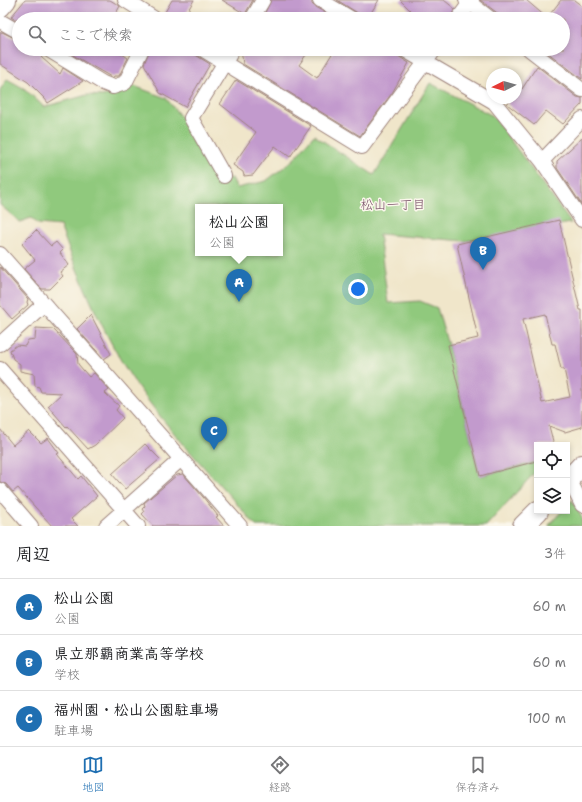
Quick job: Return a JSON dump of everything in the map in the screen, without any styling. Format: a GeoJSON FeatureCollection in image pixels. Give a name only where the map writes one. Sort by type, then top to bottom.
{"type":"FeatureCollection","features":[{"type":"Feature","properties":{"kind":"street"},"geometry":{"type":"LineString","coordinates":[[0,7],[6,0]]}},
{"type":"Feature","properties":{"kind":"street"},"geometry":{"type":"LineString","coordinates":[[125,0],[144,12]]}},
{"type":"Feature","properties":{"kind":"street"},"geometry":{"type":"LineString","coordinates":[[256,12],[263,0]]}},
{"type":"Feature","properties":{"kind":"street"},"geometry":{"type":"LineString","coordinates":[[320,0],[340,12]]}},
{"type":"Feature","properties":{"kind":"street"},"geometry":{"type":"LineString","coordinates":[[462,12],[469,1],[482,12]]}},
{"type":"Feature","properties":{"kind":"street"},"geometry":{"type":"LineString","coordinates":[[0,21],[12,28]]}},
{"type":"Feature","properties":{"kind":"street"},"geometry":{"type":"LineString","coordinates":[[59,56],[100,81],[113,87],[125,83],[138,56]]}},
{"type":"Feature","properties":{"kind":"street"},"geometry":{"type":"LineString","coordinates":[[214,56],[362,147],[430,56]]}},
{"type":"Feature","properties":{"kind":"street"},"geometry":{"type":"LineString","coordinates":[[224,176],[191,118],[229,56]]}},
{"type":"Feature","properties":{"kind":"street"},"geometry":{"type":"LineString","coordinates":[[415,56],[494,102],[542,162],[582,220]]}},
{"type":"Feature","properties":{"kind":"street"},"geometry":{"type":"LineString","coordinates":[[538,56],[582,90]]}},
{"type":"Feature","properties":{"kind":"street"},"geometry":{"type":"LineString","coordinates":[[542,162],[582,119]]}},
{"type":"Feature","properties":{"kind":"street"},"geometry":{"type":"LineString","coordinates":[[0,254],[240,526]]}},
{"type":"Feature","properties":{"kind":"street"},"geometry":{"type":"LineString","coordinates":[[0,344],[44,304]]}},
{"type":"Feature","properties":{"kind":"street"},"geometry":{"type":"LineString","coordinates":[[0,369],[138,526]]}},
{"type":"Feature","properties":{"kind":"street"},"geometry":{"type":"LineString","coordinates":[[106,526],[181,459]]}},
{"type":"Feature","properties":{"kind":"street"},"geometry":{"type":"LineString","coordinates":[[573,475],[582,505]]}},
{"type":"Feature","properties":{"kind":"street"},"geometry":{"type":"LineString","coordinates":[[0,490],[31,526]]}},
{"type":"Feature","properties":{"kind":"street"},"geometry":{"type":"LineString","coordinates":[[524,526],[535,514]]}},
{"type":"Feature","properties":{"kind":"green space"},"geometry":{"type":"Polygon","coordinates":[[[7,79],[25,89],[44,107],[87,95],[102,96],[120,92],[134,86],[166,98],[195,135],[221,179],[232,178],[237,188],[266,181],[293,160],[314,135],[374,175],[430,83],[493,116],[571,223],[465,241],[379,234],[388,303],[420,301],[437,308],[448,345],[480,476],[534,463],[534,473],[486,526],[256,526],[186,448],[137,386],[105,331],[88,296],[60,226],[38,224],[31,218],[20,222],[0,205],[0,90],[7,79]]]}},
{"type":"Feature","properties":{"kind":"green space"},"geometry":{"type":"Polygon","coordinates":[[[572,500],[582,518],[582,526],[548,526],[559,514],[570,514],[570,502],[572,500]]]}},
{"type":"Feature","properties":{"kind":"building"},"geometry":{"type":"Polygon","coordinates":[[[25,0],[110,0],[120,6],[117,12],[15,12],[25,0]]]}},
{"type":"Feature","properties":{"kind":"building"},"geometry":{"type":"Polygon","coordinates":[[[172,0],[194,0],[187,12],[165,12],[172,0]]]}},
{"type":"Feature","properties":{"kind":"building"},"geometry":{"type":"Polygon","coordinates":[[[222,0],[253,0],[246,12],[242,12],[222,0]]]}},
{"type":"Feature","properties":{"kind":"building"},"geometry":{"type":"Polygon","coordinates":[[[271,0],[312,0],[312,4],[324,12],[265,12],[271,0]]]}},
{"type":"Feature","properties":{"kind":"building"},"geometry":{"type":"Polygon","coordinates":[[[337,0],[379,0],[371,12],[356,12],[337,0]]]}},
{"type":"Feature","properties":{"kind":"building"},"geometry":{"type":"Polygon","coordinates":[[[400,0],[444,0],[455,9],[453,12],[412,12],[400,0]]]}},
{"type":"Feature","properties":{"kind":"building"},"geometry":{"type":"Polygon","coordinates":[[[480,0],[526,0],[540,12],[496,12],[480,0]]]}},
{"type":"Feature","properties":{"kind":"building"},"geometry":{"type":"Polygon","coordinates":[[[561,0],[574,0],[582,6],[582,79],[552,56],[570,56],[570,12],[552,12],[561,0]]]}},
{"type":"Feature","properties":{"kind":"building"},"geometry":{"type":"Polygon","coordinates":[[[2,32],[12,37],[12,56],[42,56],[41,57],[60,74],[63,68],[83,81],[48,103],[28,82],[0,64],[0,33],[2,32]]]}},
{"type":"Feature","properties":{"kind":"building"},"geometry":{"type":"Polygon","coordinates":[[[74,56],[125,56],[128,58],[119,76],[114,76],[113,78],[74,56]]]}},
{"type":"Feature","properties":{"kind":"building"},"geometry":{"type":"Polygon","coordinates":[[[147,56],[197,56],[210,64],[185,107],[160,93],[144,64],[147,56]]]}},
{"type":"Feature","properties":{"kind":"building"},"geometry":{"type":"Polygon","coordinates":[[[242,56],[305,56],[299,65],[317,78],[331,56],[398,56],[409,63],[392,93],[360,136],[243,64],[242,56]]]}},
{"type":"Feature","properties":{"kind":"building"},"geometry":{"type":"Polygon","coordinates":[[[537,66],[577,97],[582,98],[582,104],[563,124],[546,111],[534,125],[507,104],[522,104],[522,89],[537,66]]]}},
{"type":"Feature","properties":{"kind":"building"},"geometry":{"type":"Polygon","coordinates":[[[236,80],[311,126],[290,157],[275,146],[253,175],[244,176],[243,172],[233,165],[256,132],[220,104],[236,80]]]}},
{"type":"Feature","properties":{"kind":"building"},"geometry":{"type":"Polygon","coordinates":[[[582,138],[582,205],[557,168],[557,161],[582,138]]]}},
{"type":"Feature","properties":{"kind":"building"},"geometry":{"type":"Polygon","coordinates":[[[559,220],[580,310],[582,310],[582,427],[565,432],[549,426],[553,442],[534,442],[534,462],[480,476],[448,345],[478,338],[457,244],[559,220]],[[545,314],[523,319],[542,403],[570,397],[564,369],[561,369],[555,344],[552,344],[545,314]]]}},
{"type":"Feature","properties":{"kind":"building"},"geometry":{"type":"Polygon","coordinates":[[[36,230],[51,246],[56,242],[63,250],[60,253],[69,265],[60,272],[63,276],[50,289],[42,289],[24,269],[35,260],[22,244],[36,230]]]}},
{"type":"Feature","properties":{"kind":"building"},"geometry":{"type":"Polygon","coordinates":[[[0,267],[28,299],[28,305],[12,319],[0,305],[0,267]]]}},
{"type":"Feature","properties":{"kind":"building"},"geometry":{"type":"Polygon","coordinates":[[[91,315],[111,354],[104,359],[77,329],[91,315]]]}},
{"type":"Feature","properties":{"kind":"building"},"geometry":{"type":"Polygon","coordinates":[[[36,328],[53,329],[77,354],[78,364],[89,377],[94,373],[109,390],[105,393],[119,406],[116,410],[123,418],[95,445],[88,449],[48,406],[62,393],[41,392],[39,387],[35,386],[34,374],[20,371],[20,364],[13,359],[10,350],[17,345],[25,346],[28,340],[35,339],[36,328]]]}},
{"type":"Feature","properties":{"kind":"building"},"geometry":{"type":"Polygon","coordinates":[[[0,429],[13,445],[29,431],[41,443],[48,438],[59,453],[57,454],[78,479],[81,476],[97,496],[71,519],[78,526],[52,526],[18,488],[13,492],[6,484],[0,482],[0,429]]]}},
{"type":"Feature","properties":{"kind":"building"},"geometry":{"type":"Polygon","coordinates":[[[145,444],[160,459],[125,489],[112,474],[145,444]]]}},
{"type":"Feature","properties":{"kind":"building"},"geometry":{"type":"Polygon","coordinates":[[[183,474],[218,516],[216,517],[224,526],[153,526],[142,514],[144,512],[142,509],[145,506],[144,503],[177,475],[183,474]]]}},
{"type":"Feature","properties":{"kind":"place","name":"県立那覇商業高等学校"},"geometry":{"type":"Point","coordinates":[483,270]}},
{"type":"Feature","properties":{"kind":"place","name":"松山公園"},"geometry":{"type":"Point","coordinates":[239,302]}},
{"type":"Feature","properties":{"kind":"place","name":"福州園・松山公園駐車場"},"geometry":{"type":"Point","coordinates":[214,450]}},
{"type":"Feature","properties":{"kind":"district","name":"松山一丁目"},"geometry":{"type":"Point","coordinates":[393,204]}}]}
